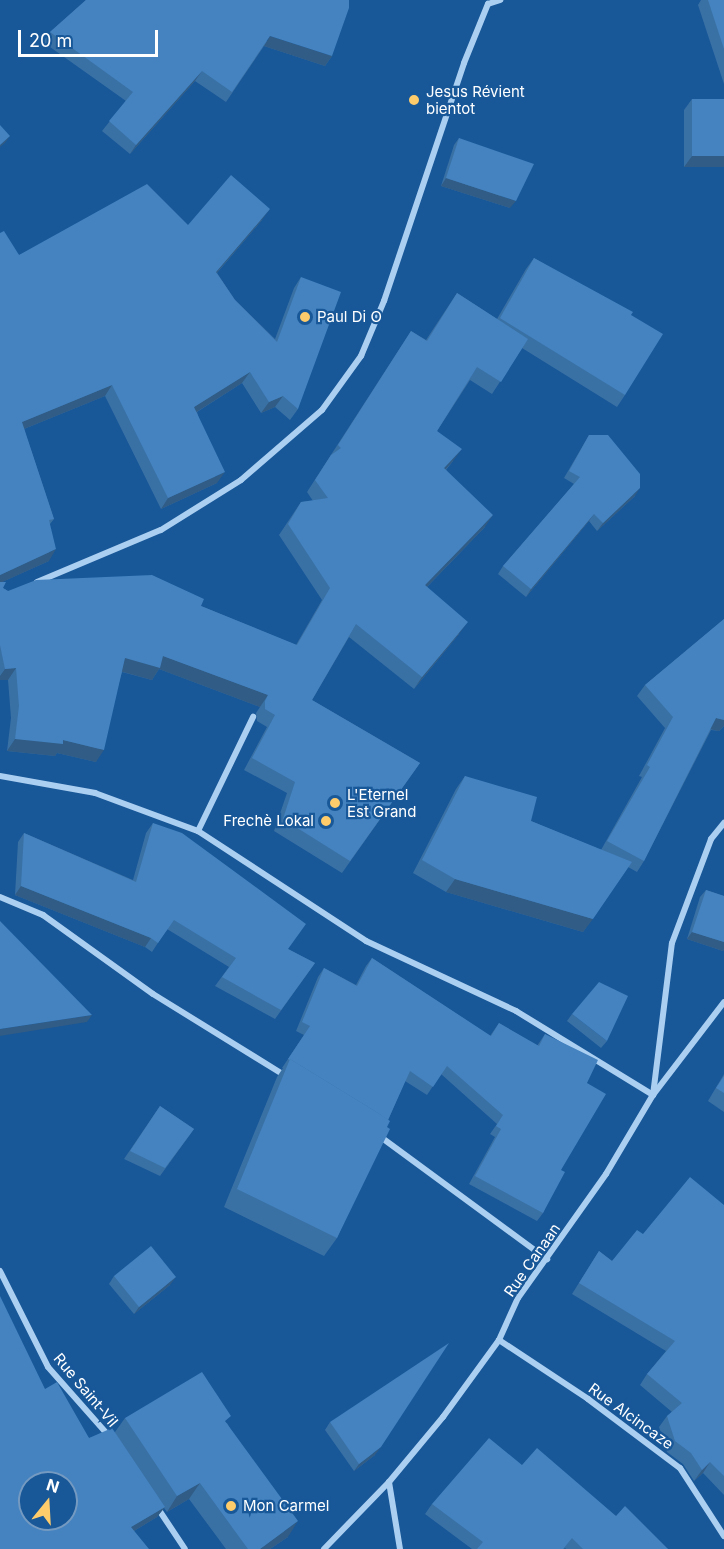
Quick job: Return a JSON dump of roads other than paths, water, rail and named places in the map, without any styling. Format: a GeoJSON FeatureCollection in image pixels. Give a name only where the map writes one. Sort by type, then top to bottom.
{"type":"FeatureCollection","features":[{"type":"Feature","properties":{"kind":"street"},"geometry":{"type":"LineString","coordinates":[[29,585],[161,530],[241,480],[322,410],[362,356],[384,301],[464,63],[488,4],[500,0]]}},
{"type":"Feature","properties":{"kind":"street"},"geometry":{"type":"LineString","coordinates":[[198,831],[253,717]]}},
{"type":"Feature","properties":{"kind":"street"},"geometry":{"type":"LineString","coordinates":[[0,776],[95,793],[198,831],[366,940],[516,1011],[653,1095],[672,943],[711,839],[724,823]]}},
{"type":"Feature","properties":{"kind":"street"},"geometry":{"type":"LineString","coordinates":[[0,897],[43,915],[153,994],[290,1079]]}},
{"type":"Feature","properties":{"kind":"street","name":"Rue Canaan"},"geometry":{"type":"LineString","coordinates":[[324,1549],[389,1482],[444,1417],[500,1340],[518,1298],[606,1174],[653,1095],[724,1002]]}},
{"type":"Feature","properties":{"kind":"street"},"geometry":{"type":"LineString","coordinates":[[368,1127],[547,1259]]}},
{"type":"Feature","properties":{"kind":"street","name":"Rue Saint-Vil"},"geometry":{"type":"LineString","coordinates":[[0,1270],[48,1367],[103,1426],[116,1445]]}},
{"type":"Feature","properties":{"kind":"street","name":"Rue Alcincaze"},"geometry":{"type":"LineString","coordinates":[[500,1340],[588,1399],[680,1468],[724,1536]]}},
{"type":"Feature","properties":{"kind":"street"},"geometry":{"type":"LineString","coordinates":[[389,1482],[400,1549]]}},
{"type":"Feature","properties":{"kind":"street"},"geometry":{"type":"LineString","coordinates":[[154,1502],[185,1549]]}},
{"type":"Feature","properties":{"kind":"place","name":"Jesus Révient bientot"},"geometry":{"type":"Point","coordinates":[414,100]}},
{"type":"Feature","properties":{"kind":"place","name":"Paul Di O"},"geometry":{"type":"Point","coordinates":[305,317]}},
{"type":"Feature","properties":{"kind":"place","name":"L'Eternel Est Grand"},"geometry":{"type":"Point","coordinates":[335,803]}},
{"type":"Feature","properties":{"kind":"place","name":"Frechè Lokal"},"geometry":{"type":"Point","coordinates":[326,821]}},
{"type":"Feature","properties":{"kind":"place","name":"Mon Carmel"},"geometry":{"type":"Point","coordinates":[231,1506]}}]}
